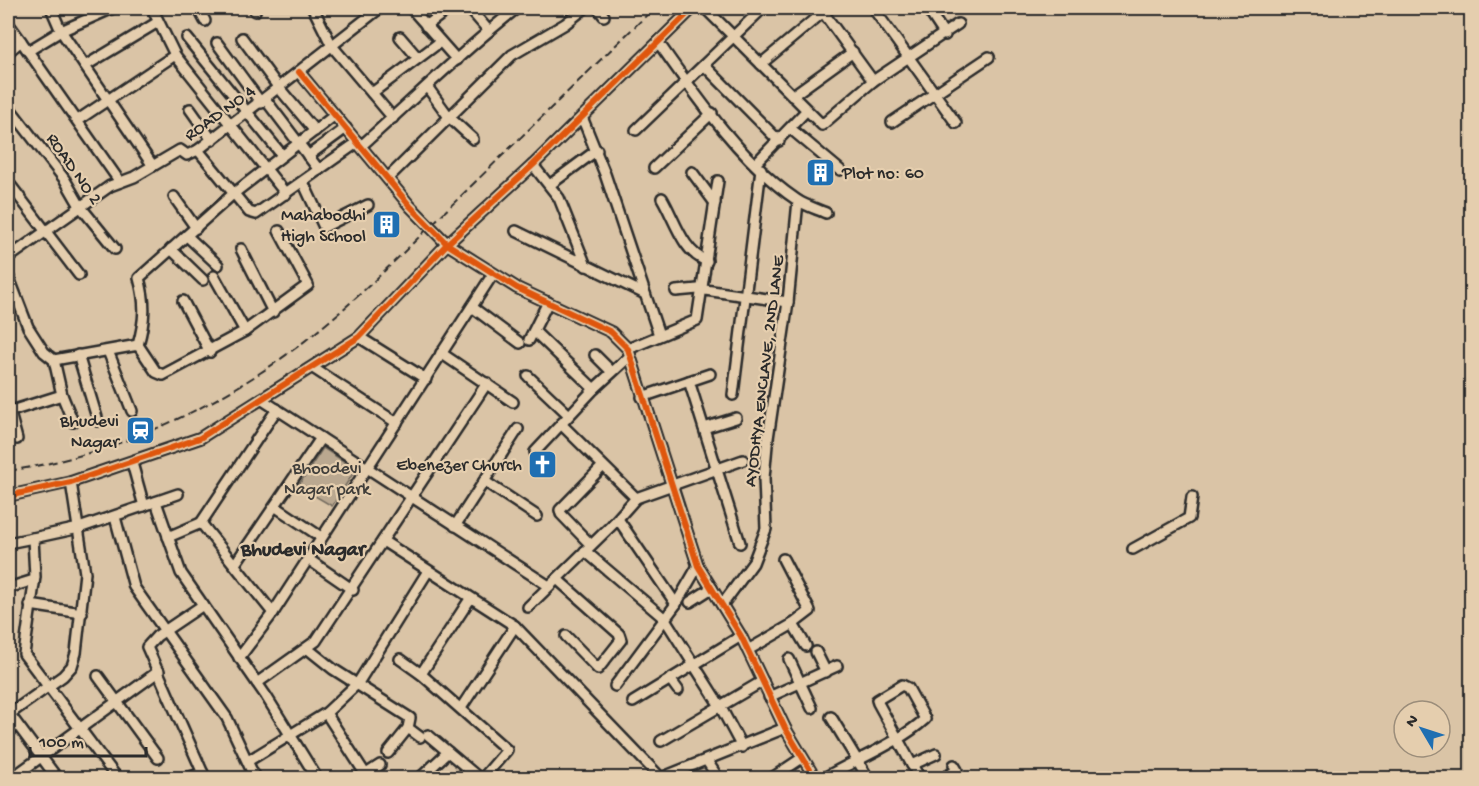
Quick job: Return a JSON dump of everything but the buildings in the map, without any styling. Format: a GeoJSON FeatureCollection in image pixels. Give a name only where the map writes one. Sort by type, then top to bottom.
{"type":"FeatureCollection","features":[{"type":"Feature","properties":{"kind":"street"},"geometry":{"type":"LineString","coordinates":[[51,8],[61,31],[153,166]]}},
{"type":"Feature","properties":{"kind":"street"},"geometry":{"type":"LineString","coordinates":[[152,8],[175,56],[286,194]]}},
{"type":"Feature","properties":{"kind":"street"},"geometry":{"type":"LineString","coordinates":[[198,8],[205,21]]}},
{"type":"Feature","properties":{"kind":"street"},"geometry":{"type":"LineString","coordinates":[[313,8],[333,46],[393,118]]}},
{"type":"Feature","properties":{"kind":"street","name":"ROAD NO 4"},"geometry":{"type":"LineString","coordinates":[[8,258],[80,206],[120,182],[180,150],[187,155],[213,140],[380,8]]}},
{"type":"Feature","properties":{"kind":"street"},"geometry":{"type":"LineString","coordinates":[[411,8],[457,60]]}},
{"type":"Feature","properties":{"kind":"street"},"geometry":{"type":"LineString","coordinates":[[426,26],[450,8]]}},
{"type":"Feature","properties":{"kind":"street"},"geometry":{"type":"LineString","coordinates":[[469,8],[488,30]]}},
{"type":"Feature","properties":{"kind":"street"},"geometry":{"type":"LineString","coordinates":[[198,150],[249,212],[256,214],[393,118],[488,30],[517,8]]}},
{"type":"Feature","properties":{"kind":"street"},"geometry":{"type":"LineString","coordinates":[[388,178],[512,55],[565,24],[585,8]]}},
{"type":"Feature","properties":{"kind":"street"},"geometry":{"type":"LineString","coordinates":[[598,8],[604,16]]}},
{"type":"Feature","properties":{"kind":"street"},"geometry":{"type":"LineString","coordinates":[[8,496],[71,482],[200,438],[359,337],[447,244],[533,165],[693,8]]}},
{"type":"Feature","properties":{"kind":"street"},"geometry":{"type":"LineString","coordinates":[[705,8],[822,125],[873,81],[945,35],[958,24]]}},
{"type":"Feature","properties":{"kind":"street"},"geometry":{"type":"LineString","coordinates":[[636,130],[685,80],[704,65],[763,8]]}},
{"type":"Feature","properties":{"kind":"street"},"geometry":{"type":"LineString","coordinates":[[873,8],[956,123]]}},
{"type":"Feature","properties":{"kind":"street"},"geometry":{"type":"LineString","coordinates":[[927,8],[945,35]]}},
{"type":"Feature","properties":{"kind":"street"},"geometry":{"type":"LineString","coordinates":[[28,51],[61,31],[107,9]]}},
{"type":"Feature","properties":{"kind":"street"},"geometry":{"type":"LineString","coordinates":[[761,64],[824,9],[873,81]]}},
{"type":"Feature","properties":{"kind":"street"},"geometry":{"type":"LineString","coordinates":[[8,22],[120,182]]}},
{"type":"Feature","properties":{"kind":"street"},"geometry":{"type":"LineString","coordinates":[[85,66],[158,22]]}},
{"type":"Feature","properties":{"kind":"street"},"geometry":{"type":"LineString","coordinates":[[400,37],[418,58]]}},
{"type":"Feature","properties":{"kind":"street"},"geometry":{"type":"LineString","coordinates":[[187,38],[282,155]]}},
{"type":"Feature","properties":{"kind":"street"},"geometry":{"type":"LineString","coordinates":[[242,38],[315,131]]}},
{"type":"Feature","properties":{"kind":"street"},"geometry":{"type":"LineString","coordinates":[[8,52],[21,41]]}},
{"type":"Feature","properties":{"kind":"street"},"geometry":{"type":"LineString","coordinates":[[372,93],[440,42]]}},
{"type":"Feature","properties":{"kind":"street"},"geometry":{"type":"LineString","coordinates":[[658,42],[685,80],[758,166],[798,201],[826,213]]}},
{"type":"Feature","properties":{"kind":"street"},"geometry":{"type":"LineString","coordinates":[[217,44],[319,170]]}},
{"type":"Feature","properties":{"kind":"street"},"geometry":{"type":"LineString","coordinates":[[792,96],[853,52]]}},
{"type":"Feature","properties":{"kind":"street"},"geometry":{"type":"LineString","coordinates":[[78,120],[175,56]]}},
{"type":"Feature","properties":{"kind":"street"},"geometry":{"type":"LineString","coordinates":[[892,122],[989,57]]}},
{"type":"Feature","properties":{"kind":"street"},"geometry":{"type":"LineString","coordinates":[[704,65],[779,141]]}},
{"type":"Feature","properties":{"kind":"street"},"geometry":{"type":"LineString","coordinates":[[299,72],[410,206],[447,244],[493,274],[611,332],[629,352],[699,566],[741,636],[785,728],[815,778]]}},
{"type":"Feature","properties":{"kind":"street"},"geometry":{"type":"LineString","coordinates":[[428,88],[449,117],[473,139]]}},
{"type":"Feature","properties":{"kind":"street","name":"ROAD NO 2"},"geometry":{"type":"LineString","coordinates":[[8,106],[65,180],[80,206],[115,249]]}},
{"type":"Feature","properties":{"kind":"street"},"geometry":{"type":"LineString","coordinates":[[190,109],[213,140]]}},
{"type":"Feature","properties":{"kind":"street"},"geometry":{"type":"LineString","coordinates":[[733,395],[758,166],[806,111]]}},
{"type":"Feature","properties":{"kind":"street"},"geometry":{"type":"LineString","coordinates":[[654,168],[712,113]]}},
{"type":"Feature","properties":{"kind":"street"},"geometry":{"type":"LineString","coordinates":[[138,345],[145,321],[145,302],[139,278],[233,194],[335,115]]}},
{"type":"Feature","properties":{"kind":"street"},"geometry":{"type":"LineString","coordinates":[[582,117],[597,150],[659,335]]}},
{"type":"Feature","properties":{"kind":"street"},"geometry":{"type":"LineString","coordinates":[[308,156],[346,128]]}},
{"type":"Feature","properties":{"kind":"street"},"geometry":{"type":"LineString","coordinates":[[791,129],[840,170]]}},
{"type":"Feature","properties":{"kind":"street"},"geometry":{"type":"LineString","coordinates":[[551,184],[597,150]]}},
{"type":"Feature","properties":{"kind":"street"},"geometry":{"type":"LineString","coordinates":[[533,165],[551,184],[571,225],[586,266]]}},
{"type":"Feature","properties":{"kind":"street"},"geometry":{"type":"LineString","coordinates":[[692,171],[715,203]]}},
{"type":"Feature","properties":{"kind":"street"},"geometry":{"type":"LineString","coordinates":[[535,452],[629,352],[659,335],[697,320],[704,290],[718,181]]}},
{"type":"Feature","properties":{"kind":"street"},"geometry":{"type":"LineString","coordinates":[[8,182],[79,275]]}},
{"type":"Feature","properties":{"kind":"street"},"geometry":{"type":"LineString","coordinates":[[303,182],[324,227],[369,205]]}},
{"type":"Feature","properties":{"kind":"street"},"geometry":{"type":"LineString","coordinates":[[174,197],[196,228]]}},
{"type":"Feature","properties":{"kind":"street"},"geometry":{"type":"LineString","coordinates":[[662,198],[688,248],[698,258],[707,261]]}},
{"type":"Feature","properties":{"kind":"street","name":"AYODHYA ENCLAVE, 2ND LANE"},"geometry":{"type":"LineString","coordinates":[[722,605],[753,563],[766,529],[764,478],[788,302],[798,201]]}},
{"type":"Feature","properties":{"kind":"street"},"geometry":{"type":"LineString","coordinates":[[138,345],[160,375],[210,352],[245,331],[308,285],[279,231]]}},
{"type":"Feature","properties":{"kind":"street"},"geometry":{"type":"LineString","coordinates":[[516,231],[645,294]]}},
{"type":"Feature","properties":{"kind":"street"},"geometry":{"type":"LineString","coordinates":[[187,236],[218,265]]}},
{"type":"Feature","properties":{"kind":"street"},"geometry":{"type":"LineString","coordinates":[[171,249],[203,280]]}},
{"type":"Feature","properties":{"kind":"street"},"geometry":{"type":"LineString","coordinates":[[241,249],[273,312]]}},
{"type":"Feature","properties":{"kind":"street"},"geometry":{"type":"LineString","coordinates":[[240,658],[273,613],[493,274]]}},
{"type":"Feature","properties":{"kind":"street"},"geometry":{"type":"LineString","coordinates":[[8,275],[28,327],[44,352],[54,360],[62,395],[73,422]]}},
{"type":"Feature","properties":{"kind":"street"},"geometry":{"type":"LineString","coordinates":[[214,276],[245,331]]}},
{"type":"Feature","properties":{"kind":"street"},"geometry":{"type":"LineString","coordinates":[[676,291],[704,290],[788,302]]}},
{"type":"Feature","properties":{"kind":"street"},"geometry":{"type":"LineString","coordinates":[[183,301],[210,352]]}},
{"type":"Feature","properties":{"kind":"street"},"geometry":{"type":"LineString","coordinates":[[472,307],[525,342],[534,331],[548,302]]}},
{"type":"Feature","properties":{"kind":"street"},"geometry":{"type":"LineString","coordinates":[[534,331],[594,389]]}},
{"type":"Feature","properties":{"kind":"street"},"geometry":{"type":"LineString","coordinates":[[359,337],[426,379]]}},
{"type":"Feature","properties":{"kind":"street"},"geometry":{"type":"LineString","coordinates":[[54,360],[138,345]]}},
{"type":"Feature","properties":{"kind":"street"},"geometry":{"type":"LineString","coordinates":[[108,351],[132,411]]}},
{"type":"Feature","properties":{"kind":"street"},"geometry":{"type":"LineString","coordinates":[[441,353],[513,402]]}},
{"type":"Feature","properties":{"kind":"street"},"geometry":{"type":"LineString","coordinates":[[78,355],[98,421]]}},
{"type":"Feature","properties":{"kind":"street"},"geometry":{"type":"LineString","coordinates":[[595,355],[612,372]]}},
{"type":"Feature","properties":{"kind":"street"},"geometry":{"type":"LineString","coordinates":[[312,368],[397,423]]}},
{"type":"Feature","properties":{"kind":"street"},"geometry":{"type":"LineString","coordinates":[[642,397],[710,374]]}},
{"type":"Feature","properties":{"kind":"street"},"geometry":{"type":"LineString","coordinates":[[528,376],[569,416]]}},
{"type":"Feature","properties":{"kind":"street"},"geometry":{"type":"LineString","coordinates":[[689,381],[740,543]]}},
{"type":"Feature","properties":{"kind":"street"},"geometry":{"type":"LineString","coordinates":[[257,683],[308,649],[353,590],[487,383]]}},
{"type":"Feature","properties":{"kind":"street"},"geometry":{"type":"LineString","coordinates":[[17,439],[8,410],[62,395]]}},
{"type":"Feature","properties":{"kind":"street"},"geometry":{"type":"LineString","coordinates":[[261,399],[549,586]]}},
{"type":"Feature","properties":{"kind":"street"},"geometry":{"type":"LineString","coordinates":[[168,537],[201,523],[277,409]]}},
{"type":"Feature","properties":{"kind":"street"},"geometry":{"type":"LineString","coordinates":[[704,428],[736,418]]}},
{"type":"Feature","properties":{"kind":"street"},"geometry":{"type":"LineString","coordinates":[[561,424],[636,498]]}},
{"type":"Feature","properties":{"kind":"street"},"geometry":{"type":"LineString","coordinates":[[455,526],[518,429]]}},
{"type":"Feature","properties":{"kind":"street"},"geometry":{"type":"LineString","coordinates":[[236,564],[321,438]]}},
{"type":"Feature","properties":{"kind":"street"},"geometry":{"type":"LineString","coordinates":[[528,607],[618,519],[636,498],[743,460]]}},
{"type":"Feature","properties":{"kind":"street"},"geometry":{"type":"LineString","coordinates":[[132,462],[144,506]]}},
{"type":"Feature","properties":{"kind":"street"},"geometry":{"type":"LineString","coordinates":[[603,466],[560,510],[561,514],[588,548],[665,619],[720,706],[742,747]]}},
{"type":"Feature","properties":{"kind":"street"},"geometry":{"type":"LineString","coordinates":[[484,481],[537,516]]}},
{"type":"Feature","properties":{"kind":"street"},"geometry":{"type":"LineString","coordinates":[[57,778],[8,713],[49,687],[72,666],[85,573],[71,482]]}},
{"type":"Feature","properties":{"kind":"street"},"geometry":{"type":"LineString","coordinates":[[8,543],[79,528],[178,494]]}},
{"type":"Feature","properties":{"kind":"street"},"geometry":{"type":"LineString","coordinates":[[1133,549],[1189,518],[1192,497]]}},
{"type":"Feature","properties":{"kind":"street"},"geometry":{"type":"LineString","coordinates":[[156,502],[181,573],[257,683],[317,778]]}},
{"type":"Feature","properties":{"kind":"street"},"geometry":{"type":"LineString","coordinates":[[276,507],[321,537]]}},
{"type":"Feature","properties":{"kind":"street"},"geometry":{"type":"LineString","coordinates":[[115,517],[134,586],[227,718],[255,778]]}},
{"type":"Feature","properties":{"kind":"street"},"geometry":{"type":"LineString","coordinates":[[618,519],[676,604]]}},
{"type":"Feature","properties":{"kind":"street"},"geometry":{"type":"LineString","coordinates":[[201,523],[273,613]]}},
{"type":"Feature","properties":{"kind":"street"},"geometry":{"type":"LineString","coordinates":[[33,538],[34,580],[24,654],[117,778]]}},
{"type":"Feature","properties":{"kind":"street"},"geometry":{"type":"LineString","coordinates":[[383,541],[515,626],[665,778],[785,728]]}},
{"type":"Feature","properties":{"kind":"street"},"geometry":{"type":"LineString","coordinates":[[308,559],[353,590]]}},
{"type":"Feature","properties":{"kind":"street"},"geometry":{"type":"LineString","coordinates":[[748,651],[810,611],[783,559]]}},
{"type":"Feature","properties":{"kind":"street"},"geometry":{"type":"LineString","coordinates":[[615,686],[676,604],[699,566]]}},
{"type":"Feature","properties":{"kind":"street"},"geometry":{"type":"LineString","coordinates":[[248,761],[326,713],[358,684],[428,571]]}},
{"type":"Feature","properties":{"kind":"street"},"geometry":{"type":"LineString","coordinates":[[557,579],[619,634],[621,640],[598,669],[566,636]]}},
{"type":"Feature","properties":{"kind":"street"},"geometry":{"type":"LineString","coordinates":[[8,588],[34,580]]}},
{"type":"Feature","properties":{"kind":"street"},"geometry":{"type":"LineString","coordinates":[[690,602],[712,588]]}},
{"type":"Feature","properties":{"kind":"street"},"geometry":{"type":"LineString","coordinates":[[421,674],[470,599]]}},
{"type":"Feature","properties":{"kind":"street"},"geometry":{"type":"LineString","coordinates":[[30,605],[81,613]]}},
{"type":"Feature","properties":{"kind":"street"},"geometry":{"type":"LineString","coordinates":[[187,778],[204,776],[147,647],[157,636],[203,605]]}},
{"type":"Feature","properties":{"kind":"street"},"geometry":{"type":"LineString","coordinates":[[793,624],[806,646]]}},
{"type":"Feature","properties":{"kind":"street"},"geometry":{"type":"LineString","coordinates":[[461,708],[515,626]]}},
{"type":"Feature","properties":{"kind":"street"},"geometry":{"type":"LineString","coordinates":[[633,702],[741,636]]}},
{"type":"Feature","properties":{"kind":"street"},"geometry":{"type":"LineString","coordinates":[[308,649],[333,669],[410,718],[408,728],[388,753]]}},
{"type":"Feature","properties":{"kind":"street"},"geometry":{"type":"LineString","coordinates":[[816,652],[826,672]]}},
{"type":"Feature","properties":{"kind":"street"},"geometry":{"type":"LineString","coordinates":[[789,659],[812,708]]}},
{"type":"Feature","properties":{"kind":"street"},"geometry":{"type":"LineString","coordinates":[[400,660],[421,674],[507,750],[481,778],[448,752],[408,728]]}},
{"type":"Feature","properties":{"kind":"street"},"geometry":{"type":"LineString","coordinates":[[769,697],[837,666]]}},
{"type":"Feature","properties":{"kind":"street"},"geometry":{"type":"LineString","coordinates":[[12,778],[159,671]]}},
{"type":"Feature","properties":{"kind":"street"},"geometry":{"type":"LineString","coordinates":[[98,676],[158,758]]}},
{"type":"Feature","properties":{"kind":"street"},"geometry":{"type":"LineString","coordinates":[[670,679],[678,690]]}},
{"type":"Feature","properties":{"kind":"street"},"geometry":{"type":"LineString","coordinates":[[661,741],[762,681]]}},
{"type":"Feature","properties":{"kind":"street"},"geometry":{"type":"LineString","coordinates":[[824,778],[898,737],[923,721],[926,716],[908,688],[902,685],[877,700],[898,737],[912,765],[920,778]]}},
{"type":"Feature","properties":{"kind":"street"},"geometry":{"type":"LineString","coordinates":[[326,713],[363,777],[380,765]]}},
{"type":"Feature","properties":{"kind":"street"},"geometry":{"type":"LineString","coordinates":[[831,717],[868,778]]}},
{"type":"Feature","properties":{"kind":"street"},"geometry":{"type":"LineString","coordinates":[[420,778],[448,752]]}},
{"type":"Feature","properties":{"kind":"street"},"geometry":{"type":"LineString","coordinates":[[912,765],[936,754]]}},
{"type":"Feature","properties":{"kind":"street"},"geometry":{"type":"LineString","coordinates":[[772,778],[802,758]]}},
{"type":"Feature","properties":{"kind":"street"},"geometry":{"type":"LineString","coordinates":[[707,761],[718,778]]}},
{"type":"Feature","properties":{"kind":"street"},"geometry":{"type":"LineString","coordinates":[[944,778],[957,770],[954,765]]}},
{"type":"Feature","properties":{"kind":"green space","name":"Bhoodevi Nagar park"},"geometry":{"type":"Polygon","coordinates":[[[323,448],[356,469],[332,506],[298,486],[323,448]]]}},
{"type":"Feature","properties":{"kind":"railway"},"geometry":{"type":"LineString","coordinates":[[8,471],[51,463],[134,438],[213,401],[251,379],[287,354],[339,313],[374,281],[654,8]]}},
{"type":"Feature","properties":{"kind":"cycle path"},"geometry":{"type":"LineString","coordinates":[[8,496],[71,482],[200,438],[359,337],[447,244],[533,165],[693,8]]}},
{"type":"Feature","properties":{"kind":"cycle path"},"geometry":{"type":"LineString","coordinates":[[299,72],[410,206],[447,244],[517,288],[611,332],[628,349],[698,566],[741,636],[785,728],[815,778]]}},
{"type":"Feature","properties":{"kind":"place","name":"Plot no: 60"},"geometry":{"type":"Point","coordinates":[821,172]}},
{"type":"Feature","properties":{"kind":"place","name":"Mahabodhi High School"},"geometry":{"type":"Point","coordinates":[387,224]}},
{"type":"Feature","properties":{"kind":"place","name":"Bhudevi Nagar"},"geometry":{"type":"Point","coordinates":[140,430]}},
{"type":"Feature","properties":{"kind":"place","name":"Ebenezer Church"},"geometry":{"type":"Point","coordinates":[543,464]}},
{"type":"Feature","properties":{"kind":"district","name":"Bhudevi Nagar"},"geometry":{"type":"Point","coordinates":[303,548]}}]}
